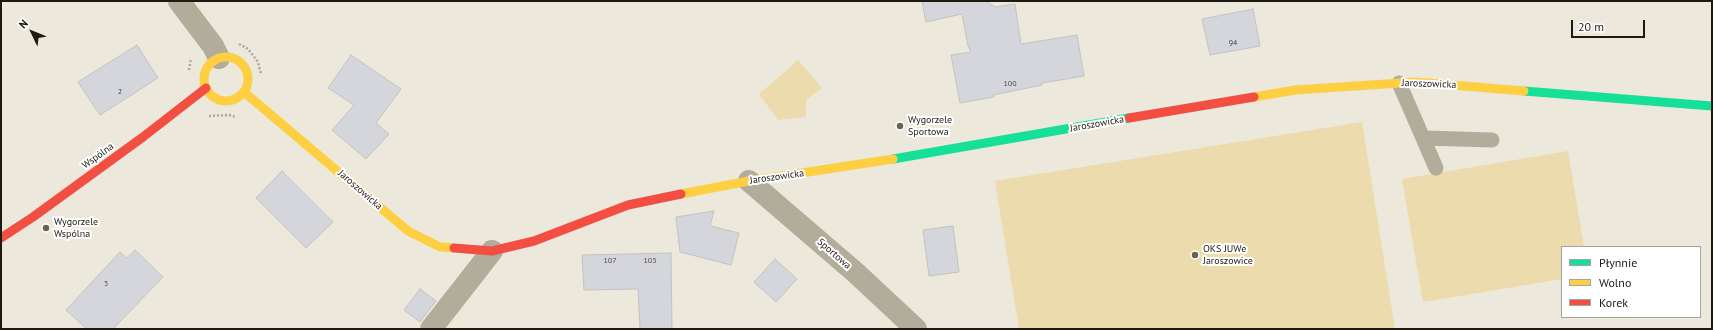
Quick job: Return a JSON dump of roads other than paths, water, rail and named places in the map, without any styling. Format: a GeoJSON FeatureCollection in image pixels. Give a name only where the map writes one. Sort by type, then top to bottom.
{"type":"FeatureCollection","features":[{"type":"Feature","properties":{"kind":"street"},"geometry":{"type":"LineString","coordinates":[[179,1],[219,58]]}},
{"type":"Feature","properties":{"kind":"street"},"geometry":{"type":"LineString","coordinates":[[230,57],[243,64],[248,78],[244,92],[232,100],[226,101],[212,96],[206,88],[204,78],[206,71],[209,65],[219,58],[230,57]]}},
{"type":"Feature","properties":{"kind":"street","name":"Jaroszowicka"},"geometry":{"type":"LineString","coordinates":[[244,92],[408,231],[440,247],[492,251],[534,242],[628,205],[749,181],[834,169],[1295,90],[1416,82],[1712,106]]}},
{"type":"Feature","properties":{"kind":"street","name":"Wspólna"},"geometry":{"type":"LineString","coordinates":[[1,238],[33,217],[143,137],[206,88]]}},
{"type":"Feature","properties":{"kind":"street","name":"Sportowa"},"geometry":{"type":"LineString","coordinates":[[749,181],[856,273],[916,329]]}},
{"type":"Feature","properties":{"kind":"street"},"geometry":{"type":"LineString","coordinates":[[431,329],[492,251]]}},
{"type":"Feature","properties":{"kind":"lane"},"geometry":{"type":"LineString","coordinates":[[1399,83],[1436,168]]}},
{"type":"Feature","properties":{"kind":"lane"},"geometry":{"type":"LineString","coordinates":[[1423,138],[1492,140]]}},
{"type":"Feature","properties":{"kind":"place","name":"Wygorzele Sportowa"},"geometry":{"type":"Point","coordinates":[900,126]}},
{"type":"Feature","properties":{"kind":"place","name":"Wygorzele Wspólna"},"geometry":{"type":"Point","coordinates":[46,228]}},
{"type":"Feature","properties":{"kind":"place","name":"OKS JUWe Jaroszowice"},"geometry":{"type":"Point","coordinates":[1195,255]}}]}
